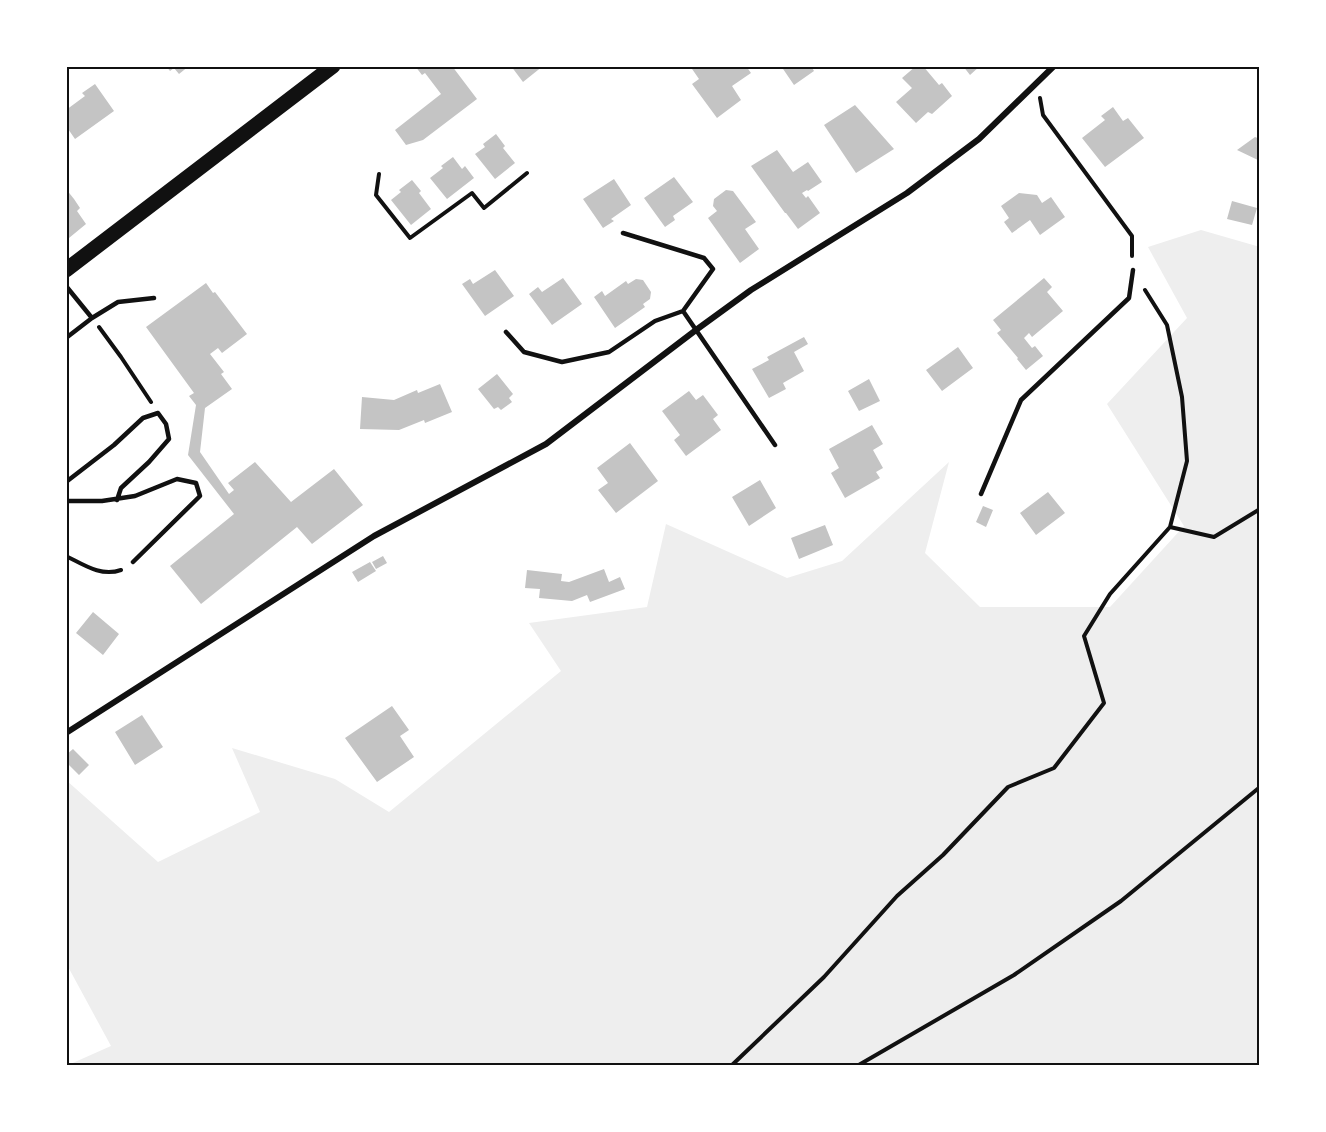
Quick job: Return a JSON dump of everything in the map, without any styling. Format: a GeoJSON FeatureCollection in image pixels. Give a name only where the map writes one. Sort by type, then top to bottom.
{"type":"FeatureCollection","features":[{"type":"Feature","properties":{"kind":"main road"},"geometry":{"type":"LineString","coordinates":[[66,270],[333,66]]}},
{"type":"Feature","properties":{"kind":"street"},"geometry":{"type":"LineString","coordinates":[[66,733],[374,536],[546,444],[751,290],[907,194],[979,139],[1054,66]]}},
{"type":"Feature","properties":{"kind":"lane"},"geometry":{"type":"LineString","coordinates":[[506,332],[524,352],[562,362],[609,352],[655,321],[683,311],[713,269],[704,258],[623,232]]}},
{"type":"Feature","properties":{"kind":"lane"},"geometry":{"type":"LineString","coordinates":[[981,494],[1021,400],[1130,298],[1133,270]]}},
{"type":"Feature","properties":{"kind":"lane"},"geometry":{"type":"LineString","coordinates":[[66,286],[92,318]]}},
{"type":"Feature","properties":{"kind":"lane"},"geometry":{"type":"LineString","coordinates":[[66,338],[92,318],[118,303],[154,298]]}},
{"type":"Feature","properties":{"kind":"lane"},"geometry":{"type":"LineString","coordinates":[[683,311],[775,445]]}},
{"type":"Feature","properties":{"kind":"lane"},"geometry":{"type":"LineString","coordinates":[[66,482],[114,445],[143,418],[158,413],[166,424],[169,439],[149,462],[121,488],[117,500]]}},
{"type":"Feature","properties":{"kind":"lane"},"geometry":{"type":"LineString","coordinates":[[66,501],[117,500],[135,496],[177,479],[196,483],[200,496],[133,562]]}},
{"type":"Feature","properties":{"kind":"path"},"geometry":{"type":"LineString","coordinates":[[731,1066],[824,977],[897,896],[943,855],[1008,787],[1054,768],[1104,703],[1084,636],[1110,594],[1170,527],[1187,461],[1182,397],[1167,325],[1133,270],[1132,236],[1043,115],[1037,83]]}},
{"type":"Feature","properties":{"kind":"path"},"geometry":{"type":"LineString","coordinates":[[379,174],[376,195],[410,238],[472,193],[484,208],[527,173]]}},
{"type":"Feature","properties":{"kind":"path"},"geometry":{"type":"LineString","coordinates":[[108,341],[158,413]]}},
{"type":"Feature","properties":{"kind":"path"},"geometry":{"type":"LineString","coordinates":[[1170,527],[1214,537],[1260,509]]}},
{"type":"Feature","properties":{"kind":"path"},"geometry":{"type":"LineString","coordinates":[[66,556],[102,573],[115,572],[133,562]]}},
{"type":"Feature","properties":{"kind":"path"},"geometry":{"type":"LineString","coordinates":[[857,1066],[1014,975],[1121,901],[1260,787]]}},
{"type":"Feature","properties":{"kind":"shaded area"},"geometry":{"type":"Polygon","coordinates":[[[1201,230],[1260,247],[1260,1066],[66,1066],[111,1046],[66,963],[66,780],[158,862],[260,812],[232,748],[335,779],[389,812],[561,671],[529,623],[647,607],[666,524],[787,578],[842,561],[949,462],[925,553],[980,607],[1110,607],[1184,526],[1107,404],[1187,318],[1148,247],[1201,230]]]}},
{"type":"Feature","properties":{"kind":"building"},"geometry":{"type":"Polygon","coordinates":[[[166,66],[189,66],[179,74],[174,68],[170,71],[166,66]]]}},
{"type":"Feature","properties":{"kind":"building"},"geometry":{"type":"Polygon","coordinates":[[[415,66],[452,66],[477,99],[423,140],[406,145],[395,130],[441,94],[425,73],[422,75],[415,66]]]}},
{"type":"Feature","properties":{"kind":"building"},"geometry":{"type":"Polygon","coordinates":[[[511,66],[543,66],[523,82],[511,66]]]}},
{"type":"Feature","properties":{"kind":"building"},"geometry":{"type":"Polygon","coordinates":[[[690,66],[746,66],[751,73],[732,86],[741,100],[717,118],[692,84],[699,79],[690,66]]]}},
{"type":"Feature","properties":{"kind":"building"},"geometry":{"type":"Polygon","coordinates":[[[781,66],[811,66],[814,71],[794,85],[781,66]]]}},
{"type":"Feature","properties":{"kind":"building"},"geometry":{"type":"Polygon","coordinates":[[[916,66],[923,66],[939,85],[942,83],[952,96],[932,114],[928,112],[916,123],[896,102],[912,88],[902,78],[916,66]]]}},
{"type":"Feature","properties":{"kind":"building"},"geometry":{"type":"Polygon","coordinates":[[[963,66],[980,66],[970,75],[963,66]]]}},
{"type":"Feature","properties":{"kind":"building"},"geometry":{"type":"Polygon","coordinates":[[[95,84],[114,111],[75,139],[66,126],[66,110],[85,96],[82,93],[95,84]]]}},
{"type":"Feature","properties":{"kind":"building"},"geometry":{"type":"Polygon","coordinates":[[[855,105],[894,149],[856,173],[824,125],[855,105]]]}},
{"type":"Feature","properties":{"kind":"building"},"geometry":{"type":"Polygon","coordinates":[[[1113,107],[1123,121],[1128,118],[1144,138],[1105,167],[1082,138],[1105,120],[1101,116],[1113,107]]]}},
{"type":"Feature","properties":{"kind":"building"},"geometry":{"type":"Polygon","coordinates":[[[496,134],[505,146],[503,148],[515,163],[495,179],[475,154],[485,147],[483,144],[496,134]]]}},
{"type":"Feature","properties":{"kind":"building"},"geometry":{"type":"Polygon","coordinates":[[[1255,137],[1260,139],[1260,161],[1237,150],[1255,137]]]}},
{"type":"Feature","properties":{"kind":"building"},"geometry":{"type":"Polygon","coordinates":[[[777,150],[793,172],[808,162],[822,182],[802,193],[806,198],[808,196],[820,213],[798,229],[751,166],[777,150]]]}},
{"type":"Feature","properties":{"kind":"building"},"geometry":{"type":"Polygon","coordinates":[[[453,157],[462,169],[465,166],[474,178],[447,199],[430,178],[453,157]]]}},
{"type":"Feature","properties":{"kind":"building"},"geometry":{"type":"Polygon","coordinates":[[[674,177],[693,202],[673,216],[675,220],[665,227],[644,198],[674,177]]]}},
{"type":"Feature","properties":{"kind":"building"},"geometry":{"type":"Polygon","coordinates":[[[614,179],[631,205],[611,219],[614,221],[603,228],[583,199],[614,179]]]}},
{"type":"Feature","properties":{"kind":"building"},"geometry":{"type":"Polygon","coordinates":[[[412,180],[431,209],[411,225],[391,200],[412,180]]]}},
{"type":"Feature","properties":{"kind":"building"},"geometry":{"type":"Polygon","coordinates":[[[66,189],[80,208],[77,211],[86,224],[69,238],[66,235],[66,189]]]}},
{"type":"Feature","properties":{"kind":"building"},"geometry":{"type":"Polygon","coordinates":[[[726,190],[733,191],[756,222],[745,229],[759,249],[740,263],[708,218],[717,211],[713,206],[714,199],[726,190]]]}},
{"type":"Feature","properties":{"kind":"building"},"geometry":{"type":"Polygon","coordinates":[[[1019,193],[1037,195],[1042,203],[1051,197],[1065,217],[1040,235],[1030,220],[1012,233],[1004,222],[1009,218],[1001,206],[1019,193]]]}},
{"type":"Feature","properties":{"kind":"building"},"geometry":{"type":"Polygon","coordinates":[[[1232,201],[1257,208],[1252,225],[1227,219],[1232,201]]]}},
{"type":"Feature","properties":{"kind":"building"},"geometry":{"type":"Polygon","coordinates":[[[495,270],[514,296],[485,316],[462,284],[470,279],[473,284],[495,270]]]}},
{"type":"Feature","properties":{"kind":"building"},"geometry":{"type":"Polygon","coordinates":[[[563,278],[582,304],[552,325],[529,294],[538,287],[542,292],[563,278]]]}},
{"type":"Feature","properties":{"kind":"building"},"geometry":{"type":"Polygon","coordinates":[[[1044,278],[1052,287],[1047,292],[1063,311],[1032,337],[1029,333],[1024,338],[1043,356],[1026,370],[997,333],[1001,330],[993,320],[1044,278]]]}},
{"type":"Feature","properties":{"kind":"building"},"geometry":{"type":"Polygon","coordinates":[[[636,279],[643,280],[651,292],[650,299],[643,304],[645,307],[615,328],[594,297],[602,291],[605,296],[626,281],[628,284],[636,279]]]}},
{"type":"Feature","properties":{"kind":"building"},"geometry":{"type":"Polygon","coordinates":[[[206,283],[247,334],[222,353],[218,348],[210,354],[224,372],[221,374],[232,389],[205,408],[200,452],[229,494],[234,490],[228,483],[255,462],[291,502],[334,469],[363,505],[312,544],[297,527],[201,604],[170,566],[234,514],[188,455],[196,405],[189,396],[194,393],[146,327],[206,283]]]}},
{"type":"Feature","properties":{"kind":"building"},"geometry":{"type":"Polygon","coordinates":[[[804,337],[808,344],[794,352],[804,371],[783,383],[786,389],[769,398],[752,369],[769,360],[767,357],[804,337]]]}},
{"type":"Feature","properties":{"kind":"building"},"geometry":{"type":"Polygon","coordinates":[[[958,347],[973,368],[942,391],[926,370],[958,347]]]}},
{"type":"Feature","properties":{"kind":"building"},"geometry":{"type":"Polygon","coordinates":[[[497,374],[513,394],[509,398],[512,402],[501,410],[498,407],[494,409],[478,389],[497,374]]]}},
{"type":"Feature","properties":{"kind":"building"},"geometry":{"type":"Polygon","coordinates":[[[869,379],[880,401],[859,411],[848,391],[869,379]]]}},
{"type":"Feature","properties":{"kind":"building"},"geometry":{"type":"Polygon","coordinates":[[[440,384],[452,412],[399,430],[360,429],[362,397],[394,400],[417,390],[418,393],[440,384]]]}},
{"type":"Feature","properties":{"kind":"building"},"geometry":{"type":"Polygon","coordinates":[[[689,391],[696,400],[703,395],[718,415],[713,419],[721,430],[686,456],[674,440],[680,435],[662,411],[689,391]]]}},
{"type":"Feature","properties":{"kind":"building"},"geometry":{"type":"Polygon","coordinates":[[[872,425],[883,444],[873,450],[883,468],[876,472],[880,478],[845,498],[831,473],[839,468],[829,449],[872,425]]]}},
{"type":"Feature","properties":{"kind":"building"},"geometry":{"type":"Polygon","coordinates":[[[630,443],[658,481],[616,513],[598,490],[608,483],[597,468],[630,443]]]}},
{"type":"Feature","properties":{"kind":"building"},"geometry":{"type":"Polygon","coordinates":[[[760,480],[776,508],[749,526],[732,497],[760,480]]]}},
{"type":"Feature","properties":{"kind":"building"},"geometry":{"type":"Polygon","coordinates":[[[1048,492],[1065,513],[1036,535],[1020,513],[1048,492]]]}},
{"type":"Feature","properties":{"kind":"building"},"geometry":{"type":"Polygon","coordinates":[[[983,506],[993,510],[986,527],[976,522],[983,506]]]}},
{"type":"Feature","properties":{"kind":"building"},"geometry":{"type":"Polygon","coordinates":[[[825,525],[833,545],[799,559],[791,538],[825,525]]]}},
{"type":"Feature","properties":{"kind":"building"},"geometry":{"type":"Polygon","coordinates":[[[383,556],[387,563],[376,569],[372,562],[383,556]]]}},
{"type":"Feature","properties":{"kind":"building"},"geometry":{"type":"Polygon","coordinates":[[[370,562],[376,571],[358,582],[352,572],[370,562]]]}},
{"type":"Feature","properties":{"kind":"building"},"geometry":{"type":"Polygon","coordinates":[[[604,569],[609,582],[620,577],[625,589],[590,602],[587,595],[572,601],[539,598],[540,589],[525,588],[527,570],[562,574],[561,581],[569,582],[604,569]]]}},
{"type":"Feature","properties":{"kind":"building"},"geometry":{"type":"Polygon","coordinates":[[[93,612],[119,634],[103,655],[76,633],[93,612]]]}},
{"type":"Feature","properties":{"kind":"building"},"geometry":{"type":"Polygon","coordinates":[[[392,706],[409,730],[400,736],[414,757],[377,782],[345,738],[392,706]]]}},
{"type":"Feature","properties":{"kind":"building"},"geometry":{"type":"Polygon","coordinates":[[[142,715],[163,747],[135,765],[115,732],[142,715]]]}},
{"type":"Feature","properties":{"kind":"building"},"geometry":{"type":"Polygon","coordinates":[[[73,749],[89,765],[79,775],[66,762],[66,755],[73,749]]]}}]}
